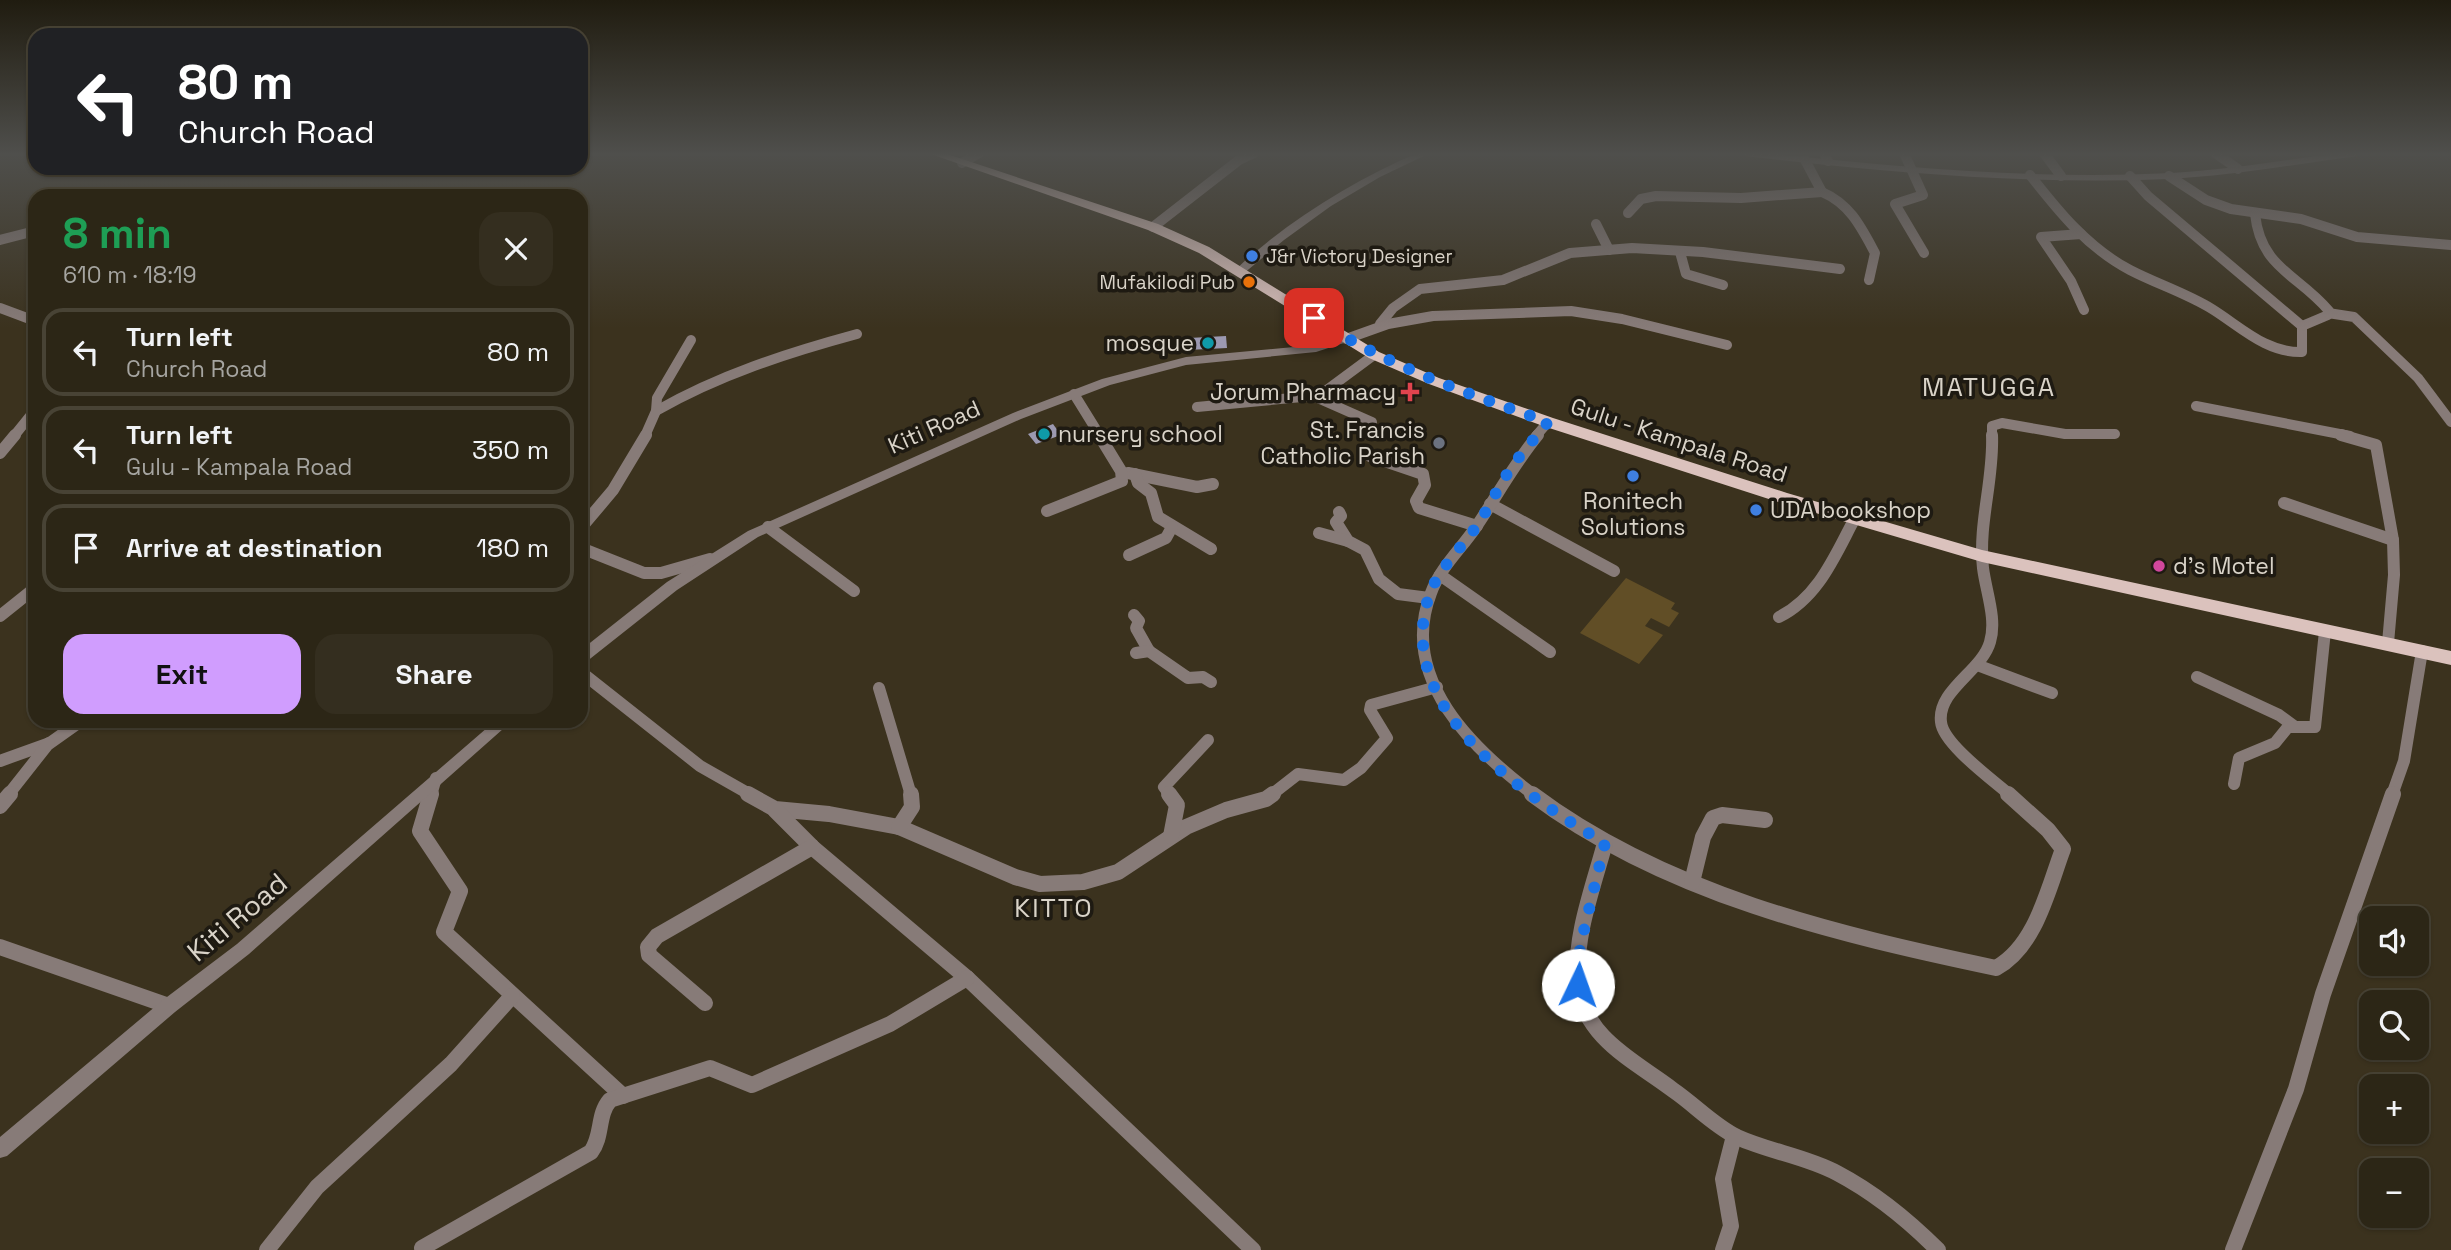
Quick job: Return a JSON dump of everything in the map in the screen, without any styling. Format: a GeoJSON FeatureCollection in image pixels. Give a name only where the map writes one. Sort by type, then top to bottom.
{"type":"FeatureCollection","features":[{"type":"Feature","properties":{"kind":"main road","name":"Gulu - Kampala Road"},"geometry":{"type":"LineString","coordinates":[[1106,211],[1153,227],[1240,272],[1374,355],[1434,381],[1548,422],[1982,556],[2451,657]]}},
{"type":"Feature","properties":{"kind":"street"},"geometry":{"type":"LineString","coordinates":[[1153,227],[1173,211]]}},
{"type":"Feature","properties":{"kind":"street"},"geometry":{"type":"LineString","coordinates":[[1240,272],[1321,211]]}},
{"type":"Feature","properties":{"kind":"street"},"geometry":{"type":"LineString","coordinates":[[1849,211],[1875,253],[1869,280]]}},
{"type":"Feature","properties":{"kind":"street"},"geometry":{"type":"LineString","coordinates":[[1899,211],[1924,254]]}},
{"type":"Feature","properties":{"kind":"street"},"geometry":{"type":"LineString","coordinates":[[2058,211],[2110,258],[2151,282],[2208,306],[2229,323],[2270,345],[2288,352],[2302,352],[2302,326],[2166,211]]}},
{"type":"Feature","properties":{"kind":"street"},"geometry":{"type":"LineString","coordinates":[[2246,211],[2301,219],[2364,238],[2451,245]]}},
{"type":"Feature","properties":{"kind":"street"},"geometry":{"type":"LineString","coordinates":[[2255,214],[2255,235],[2269,259],[2326,306],[2328,313]]}},
{"type":"Feature","properties":{"kind":"street"},"geometry":{"type":"LineString","coordinates":[[1596,224],[1609,250]]}},
{"type":"Feature","properties":{"kind":"street"},"geometry":{"type":"LineString","coordinates":[[0,240],[28,233]]}},
{"type":"Feature","properties":{"kind":"street"},"geometry":{"type":"LineString","coordinates":[[2081,234],[2041,237],[2071,281],[2084,310]]}},
{"type":"Feature","properties":{"kind":"street"},"geometry":{"type":"LineString","coordinates":[[1380,324],[1393,308],[1420,289],[1503,280],[1570,253],[1609,250],[1727,254],[1840,269]]}},
{"type":"Feature","properties":{"kind":"street"},"geometry":{"type":"LineString","coordinates":[[1680,252],[1686,274],[1723,285]]}},
{"type":"Feature","properties":{"kind":"street"},"geometry":{"type":"LineString","coordinates":[[0,308],[28,318]]}},
{"type":"Feature","properties":{"kind":"street"},"geometry":{"type":"LineString","coordinates":[[1346,339],[1380,324],[1481,312],[1586,312],[1727,345]]}},
{"type":"Feature","properties":{"kind":"street"},"geometry":{"type":"LineString","coordinates":[[2302,326],[2328,313],[2354,317],[2418,378],[2451,422]]}},
{"type":"Feature","properties":{"kind":"street"},"geometry":{"type":"LineString","coordinates":[[656,411],[684,394],[771,360],[857,334]]}},
{"type":"Feature","properties":{"kind":"street","name":"Kiti Road"},"geometry":{"type":"LineString","coordinates":[[588,653],[710,559],[768,527],[994,426],[1074,394],[1177,363],[1316,348],[1346,339]]}},
{"type":"Feature","properties":{"kind":"street"},"geometry":{"type":"LineString","coordinates":[[588,520],[613,490],[639,451],[656,411],[657,398],[691,340]]}},
{"type":"Feature","properties":{"kind":"street"},"geometry":{"type":"LineString","coordinates":[[1197,407],[1313,396],[1324,392],[1374,355]]}},
{"type":"Feature","properties":{"kind":"street"},"geometry":{"type":"LineString","coordinates":[[1047,511],[1122,481],[1121,471],[1074,394]]}},
{"type":"Feature","properties":{"kind":"street"},"geometry":{"type":"LineString","coordinates":[[1313,396],[1372,422]]}},
{"type":"Feature","properties":{"kind":"street"},"geometry":{"type":"LineString","coordinates":[[2196,406],[2371,442],[2378,450],[2393,540],[2394,575],[2388,643]]}},
{"type":"Feature","properties":{"kind":"street"},"geometry":{"type":"LineString","coordinates":[[0,453],[28,419]]}},
{"type":"Feature","properties":{"kind":"street"},"geometry":{"type":"LineString","coordinates":[[1548,422],[1511,468],[1477,526],[1440,575],[1429,598],[1425,649],[1428,667],[1443,706],[1457,729],[1474,747],[1553,809],[1605,843],[1646,864],[1781,915],[1855,936],[1996,968],[2007,965],[2022,946],[2063,849],[2049,830],[1941,730],[1938,722],[1941,709],[1977,665],[1992,638],[1982,556],[1992,426],[2002,423],[2065,434],[2115,434]]}},
{"type":"Feature","properties":{"kind":"street"},"geometry":{"type":"LineString","coordinates":[[1370,456],[1423,474],[1426,485],[1416,501],[1419,508],[1477,526]]}},
{"type":"Feature","properties":{"kind":"street"},"geometry":{"type":"LineString","coordinates":[[1121,471],[1197,487],[1213,484]]}},
{"type":"Feature","properties":{"kind":"street"},"geometry":{"type":"LineString","coordinates":[[1135,474],[1138,483],[1152,494],[1158,517],[1211,549]]}},
{"type":"Feature","properties":{"kind":"street"},"geometry":{"type":"LineString","coordinates":[[2284,503],[2393,540]]}},
{"type":"Feature","properties":{"kind":"street"},"geometry":{"type":"LineString","coordinates":[[1490,504],[1614,571]]}},
{"type":"Feature","properties":{"kind":"street"},"geometry":{"type":"LineString","coordinates":[[1339,512],[1341,516],[1336,522],[1348,541]]}},
{"type":"Feature","properties":{"kind":"street"},"geometry":{"type":"LineString","coordinates":[[1779,617],[1791,613],[1811,593],[1855,518]]}},
{"type":"Feature","properties":{"kind":"street"},"geometry":{"type":"LineString","coordinates":[[768,527],[854,591]]}},
{"type":"Feature","properties":{"kind":"street"},"geometry":{"type":"LineString","coordinates":[[1129,555],[1166,538],[1172,527]]}},
{"type":"Feature","properties":{"kind":"street"},"geometry":{"type":"LineString","coordinates":[[1320,533],[1348,541],[1365,550],[1379,579],[1398,594],[1429,598]]}},
{"type":"Feature","properties":{"kind":"street"},"geometry":{"type":"LineString","coordinates":[[588,551],[644,573],[661,573],[710,559]]}},
{"type":"Feature","properties":{"kind":"street"},"geometry":{"type":"LineString","coordinates":[[1440,575],[1550,652]]}},
{"type":"Feature","properties":{"kind":"street"},"geometry":{"type":"LineString","coordinates":[[0,616],[28,594]]}},
{"type":"Feature","properties":{"kind":"street"},"geometry":{"type":"LineString","coordinates":[[1134,615],[1139,621],[1136,628],[1143,652],[1188,678],[1203,677],[1211,682]]}},
{"type":"Feature","properties":{"kind":"street"},"geometry":{"type":"LineString","coordinates":[[2197,677],[2279,715],[2294,726],[2311,728],[2316,723],[2325,631]]}},
{"type":"Feature","properties":{"kind":"street"},"geometry":{"type":"LineString","coordinates":[[2234,1250],[2251,1198],[2296,1089],[2323,994],[2404,761],[2422,651]]}},
{"type":"Feature","properties":{"kind":"street"},"geometry":{"type":"LineString","coordinates":[[1977,665],[2052,693]]}},
{"type":"Feature","properties":{"kind":"street"},"geometry":{"type":"LineString","coordinates":[[588,678],[701,766],[775,809],[812,847],[967,978],[1253,1250]]}},
{"type":"Feature","properties":{"kind":"street"},"geometry":{"type":"LineString","coordinates":[[775,809],[829,814],[899,827],[1015,877],[1056,885],[1083,882],[1118,872],[1171,836],[1226,810],[1266,799],[1298,774],[1344,780],[1361,768],[1387,738],[1370,710],[1371,705],[1437,687]]}},
{"type":"Feature","properties":{"kind":"street"},"geometry":{"type":"LineString","coordinates":[[879,688],[912,798],[912,807],[899,827]]}},
{"type":"Feature","properties":{"kind":"street"},"geometry":{"type":"LineString","coordinates":[[2234,785],[2239,758],[2275,743],[2284,731],[2294,726]]}},
{"type":"Feature","properties":{"kind":"street"},"geometry":{"type":"LineString","coordinates":[[0,761],[50,743],[71,728]]}},
{"type":"Feature","properties":{"kind":"street","name":"Kiti Road"},"geometry":{"type":"LineString","coordinates":[[0,1149],[169,1006],[243,949],[497,728]]}},
{"type":"Feature","properties":{"kind":"street"},"geometry":{"type":"LineString","coordinates":[[1171,836],[1177,805],[1164,787],[1208,740]]}},
{"type":"Feature","properties":{"kind":"street"},"geometry":{"type":"LineString","coordinates":[[0,806],[50,743]]}},
{"type":"Feature","properties":{"kind":"street"},"geometry":{"type":"LineString","coordinates":[[436,778],[420,831],[460,891],[444,932],[623,1096]]}},
{"type":"Feature","properties":{"kind":"street"},"geometry":{"type":"LineString","coordinates":[[1692,882],[1703,837],[1713,818],[1723,815],[1765,820]]}},
{"type":"Feature","properties":{"kind":"street"},"geometry":{"type":"LineString","coordinates":[[1605,843],[1580,947],[1578,985],[1587,1013],[1604,1039],[1624,1058],[1669,1086],[1734,1136],[1817,1163],[1870,1192],[1916,1228],[1938,1250]]}},
{"type":"Feature","properties":{"kind":"street"},"geometry":{"type":"LineString","coordinates":[[705,1003],[649,955],[648,947],[657,936],[812,847]]}},
{"type":"Feature","properties":{"kind":"street"},"geometry":{"type":"LineString","coordinates":[[0,947],[169,1006]]}},
{"type":"Feature","properties":{"kind":"street"},"geometry":{"type":"LineString","coordinates":[[422,1248],[593,1151],[603,1108],[610,1100],[710,1068],[724,1071],[743,1084],[752,1084],[890,1024],[967,978]]}},
{"type":"Feature","properties":{"kind":"street"},"geometry":{"type":"LineString","coordinates":[[267,1250],[317,1187],[451,1064],[512,996]]}},
{"type":"Feature","properties":{"kind":"street"},"geometry":{"type":"LineString","coordinates":[[1723,1250],[1732,1238],[1733,1222],[1723,1189],[1723,1169],[1734,1136]]}},
{"type":"Feature","properties":{"kind":"shaded area"},"geometry":{"type":"Polygon","coordinates":[[[1626,578],[1675,603],[1671,609],[1679,613],[1669,627],[1651,618],[1645,626],[1663,635],[1639,664],[1580,633],[1626,578]]]}},
{"type":"Feature","properties":{"kind":"building","name":"mosque"},"geometry":{"type":"Polygon","coordinates":[[[1226,336],[1227,348],[1188,350],[1189,338],[1226,336]]]}},
{"type":"Feature","properties":{"kind":"building","name":"nursery school"},"geometry":{"type":"Polygon","coordinates":[[[1053,424],[1061,435],[1036,444],[1028,434],[1053,424]]]}},
{"type":"Feature","properties":{"kind":"place","name":"J&r Victory Designer"},"geometry":{"type":"Point","coordinates":[1252,256]}},
{"type":"Feature","properties":{"kind":"place","name":"Mufakilodi Pub"},"geometry":{"type":"Point","coordinates":[1249,282]}},
{"type":"Feature","properties":{"kind":"place","name":"mosque"},"geometry":{"type":"Point","coordinates":[1208,343]}},
{"type":"Feature","properties":{"kind":"place","name":"Jorum Pharmacy"},"geometry":{"type":"Point","coordinates":[1410,392]}},
{"type":"Feature","properties":{"kind":"place","name":"nursery school"},"geometry":{"type":"Point","coordinates":[1044,434]}},
{"type":"Feature","properties":{"kind":"place","name":"St. Francis Catholic Parish"},"geometry":{"type":"Point","coordinates":[1439,443]}},
{"type":"Feature","properties":{"kind":"place","name":"Ronitech Solutions"},"geometry":{"type":"Point","coordinates":[1633,476]}},
{"type":"Feature","properties":{"kind":"place","name":"UDA bookshop"},"geometry":{"type":"Point","coordinates":[1756,510]}},
{"type":"Feature","properties":{"kind":"place","name":"d's Motel"},"geometry":{"type":"Point","coordinates":[2159,566]}},
{"type":"Feature","properties":{"kind":"district","name":"MATUGGA"},"geometry":{"type":"Point","coordinates":[1989,387]}},
{"type":"Feature","properties":{"kind":"district","name":"KITTO"},"geometry":{"type":"Point","coordinates":[1054,908]}},
{"type":"Feature","properties":{"kind":"route"},"geometry":{"type":"LineString","coordinates":[[1314,318],[1374,355],[1434,381],[1548,422],[1511,468],[1477,526],[1431,590],[1426,608],[1425,649],[1428,667],[1443,706],[1467,741],[1553,809],[1605,843],[1580,947],[1578,985]]}}]}
